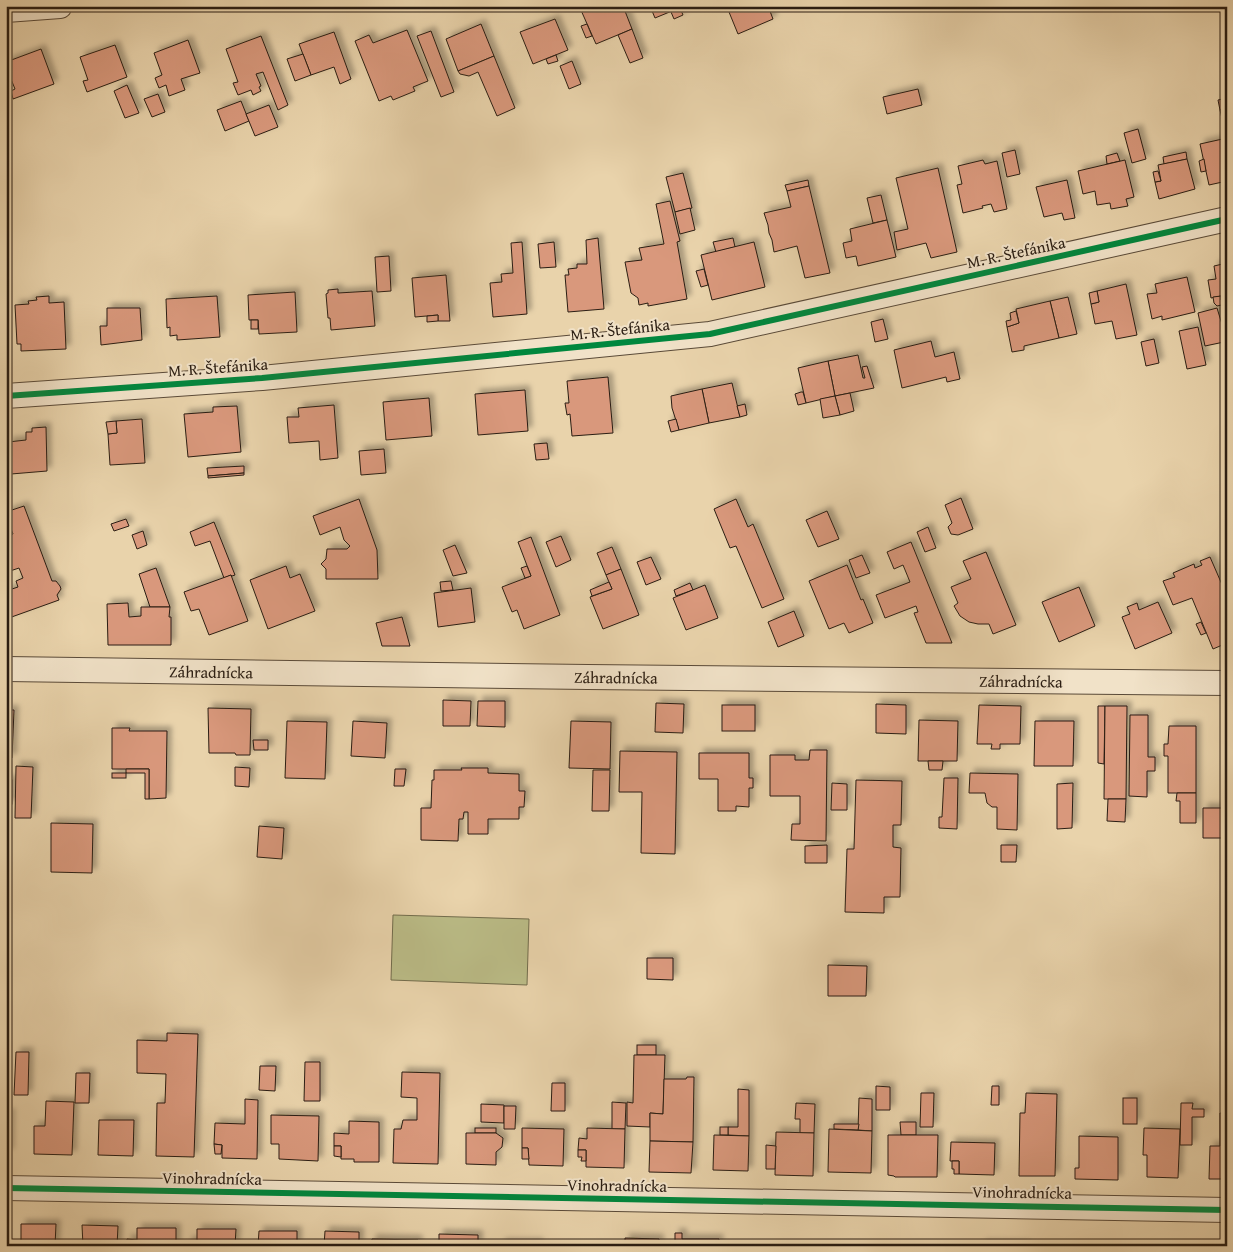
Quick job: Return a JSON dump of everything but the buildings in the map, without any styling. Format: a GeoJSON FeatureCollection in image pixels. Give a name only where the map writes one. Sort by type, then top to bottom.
{"type":"FeatureCollection","features":[{"type":"Feature","properties":{"kind":"street"},"geometry":{"type":"LineString","coordinates":[[6,10],[60,6]]}},
{"type":"Feature","properties":{"kind":"street","name":"M. R. Štefánika"},"geometry":{"type":"LineString","coordinates":[[6,396],[262,378],[710,334],[1227,219]]}},
{"type":"Feature","properties":{"kind":"street","name":"Záhradnícka"},"geometry":{"type":"LineString","coordinates":[[6,669],[1227,683]]}},
{"type":"Feature","properties":{"kind":"street","name":"Vinohradnícka"},"geometry":{"type":"LineString","coordinates":[[6,1188],[1227,1210]]}},
{"type":"Feature","properties":{"kind":"green space"},"geometry":{"type":"Polygon","coordinates":[[[393,915],[529,919],[527,985],[391,980],[393,915]]]}},
{"type":"Feature","properties":{"kind":"cycle path"},"geometry":{"type":"LineString","coordinates":[[6,396],[262,378],[710,334],[1227,219]]}},
{"type":"Feature","properties":{"kind":"cycle path"},"geometry":{"type":"LineString","coordinates":[[6,1188],[1227,1210]]}}]}
